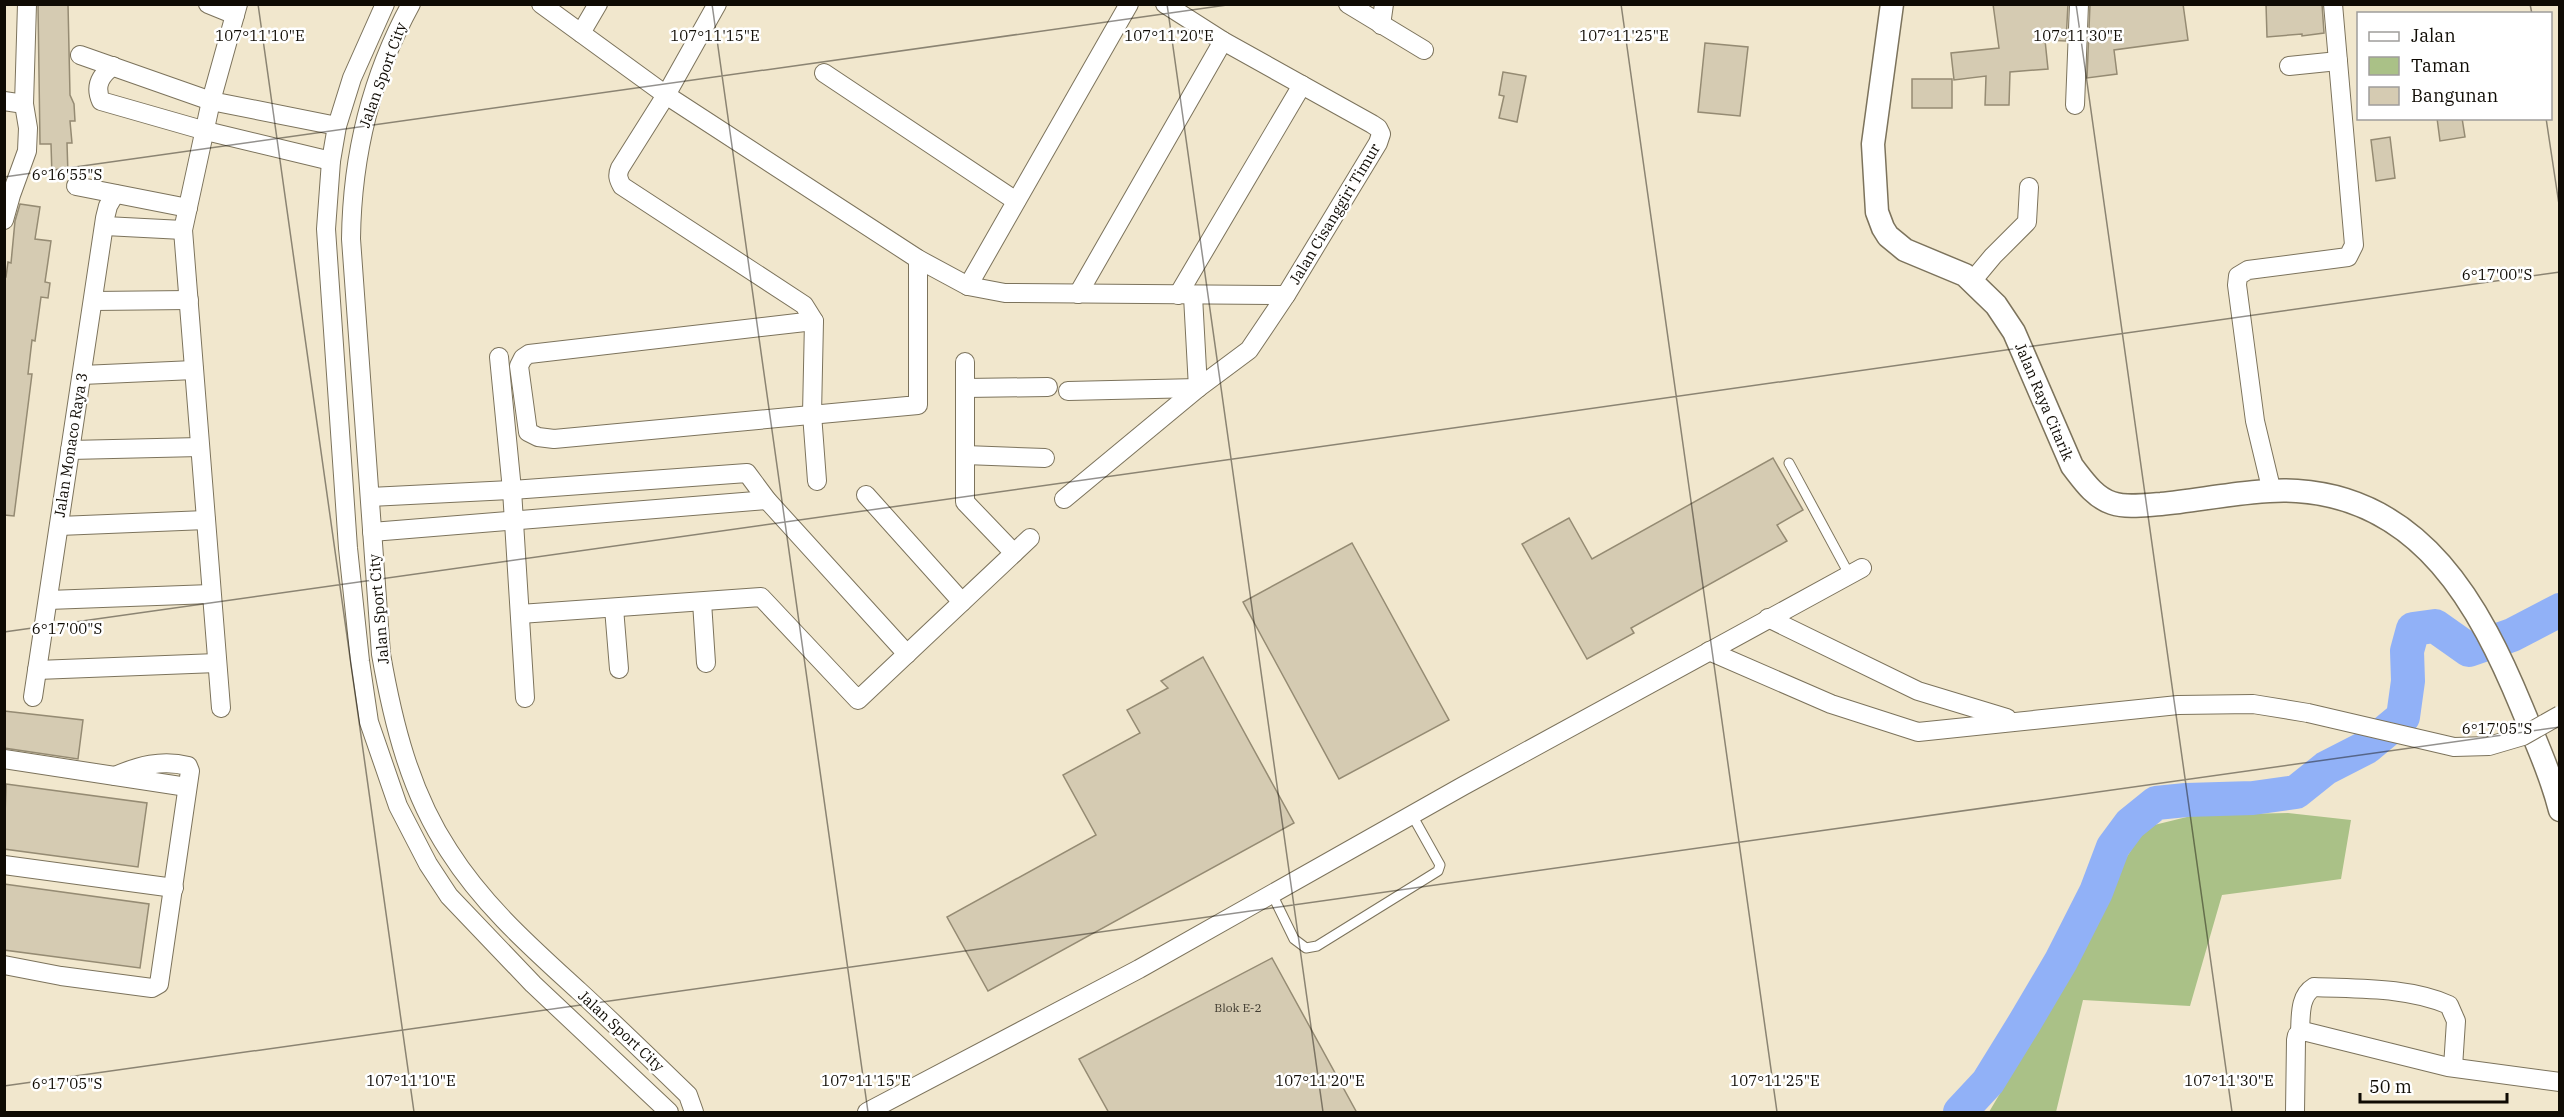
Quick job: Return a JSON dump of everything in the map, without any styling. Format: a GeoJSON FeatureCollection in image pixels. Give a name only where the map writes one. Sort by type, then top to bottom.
{"type":"FeatureCollection","features":[{"type":"Feature","properties":{"kind":"street"},"geometry":{"type":"LineString","coordinates":[[4,220],[8,194],[27,151],[28,128],[24,104],[27,4]]}},
{"type":"Feature","properties":{"kind":"street"},"geometry":{"type":"LineString","coordinates":[[208,4],[237,10],[211,101],[183,230],[221,708]]}},
{"type":"Feature","properties":{"kind":"street","name":"Jalan Sport City"},"geometry":{"type":"LineString","coordinates":[[385,4],[352,78],[338,126],[331,161],[326,230],[328,290],[336,364],[348,548],[361,672],[369,722],[398,806],[428,864],[449,896],[533,984],[669,1113]]}},
{"type":"Feature","properties":{"kind":"street","name":"Jalan Sport City"},"geometry":{"type":"LineString","coordinates":[[411,4],[386,57],[367,113],[357,155],[351,200],[351,239],[381,654],[392,714],[402,750],[422,800],[448,851],[481,895],[516,934],[688,1095],[694,1113]]}},
{"type":"Feature","properties":{"kind":"street"},"geometry":{"type":"LineString","coordinates":[[541,4],[666,95],[918,259],[968,286],[1005,293],[1286,295]]}},
{"type":"Feature","properties":{"kind":"street"},"geometry":{"type":"LineString","coordinates":[[581,33],[598,4]]}},
{"type":"Feature","properties":{"kind":"street"},"geometry":{"type":"LineString","coordinates":[[717,4],[666,95],[617,174],[622,186],[804,306],[814,321],[812,414],[817,481]]}},
{"type":"Feature","properties":{"kind":"street"},"geometry":{"type":"LineString","coordinates":[[968,286],[1129,4]]}},
{"type":"Feature","properties":{"kind":"street","name":"Jalan Cisanggiri Timur"},"geometry":{"type":"LineString","coordinates":[[1165,4],[1223,41],[1372,124],[1381,134],[1378,143],[1286,295]]}},
{"type":"Feature","properties":{"kind":"street"},"geometry":{"type":"LineString","coordinates":[[1348,4],[1424,50]]}},
{"type":"Feature","properties":{"kind":"street"},"geometry":{"type":"LineString","coordinates":[[1381,25],[1384,4]]}},
{"type":"Feature","properties":{"kind":"street","name":"Jalan Raya Citarik"},"geometry":{"type":"LineString","coordinates":[[1892,4],[1873,144],[1877,212],[1888,236],[1897,244],[1965,275],[1973,280],[1996,305],[2014,332],[2072,466],[2096,494],[2111,503],[2139,506],[2296,491],[2326,495],[2358,505],[2388,520],[2410,535],[2446,567],[2482,620],[2503,663],[2553,785],[2559,810]]}},
{"type":"Feature","properties":{"kind":"street"},"geometry":{"type":"LineString","coordinates":[[2074,105],[2079,4]]}},
{"type":"Feature","properties":{"kind":"street"},"geometry":{"type":"LineString","coordinates":[[2272,492],[2255,421],[2236,285],[2238,276],[2248,270],[2348,257],[2352,252],[2354,245],[2333,4]]}},
{"type":"Feature","properties":{"kind":"street"},"geometry":{"type":"LineString","coordinates":[[1078,294],[1223,41]]}},
{"type":"Feature","properties":{"kind":"street"},"geometry":{"type":"LineString","coordinates":[[80,55],[211,101],[338,126]]}},
{"type":"Feature","properties":{"kind":"street"},"geometry":{"type":"LineString","coordinates":[[2289,66],[2338,61]]}},
{"type":"Feature","properties":{"kind":"street"},"geometry":{"type":"LineString","coordinates":[[113,66],[102,75],[98,84],[101,101],[206,131],[331,161]]}},
{"type":"Feature","properties":{"kind":"street"},"geometry":{"type":"LineString","coordinates":[[824,74],[1016,201]]}},
{"type":"Feature","properties":{"kind":"street"},"geometry":{"type":"LineString","coordinates":[[1198,388],[1186,296],[1302,85]]}},
{"type":"Feature","properties":{"kind":"street"},"geometry":{"type":"LineString","coordinates":[[4,101],[24,104]]}},
{"type":"Feature","properties":{"kind":"street"},"geometry":{"type":"LineString","coordinates":[[76,186],[188,208]]}},
{"type":"Feature","properties":{"kind":"street"},"geometry":{"type":"LineString","coordinates":[[1973,280],[1993,255],[2027,222],[2029,187]]}},
{"type":"Feature","properties":{"kind":"street","name":"Jalan Monaco Raya 3"},"geometry":{"type":"LineString","coordinates":[[33,697],[108,206],[115,194]]}},
{"type":"Feature","properties":{"kind":"street"},"geometry":{"type":"LineString","coordinates":[[105,226],[183,230]]}},
{"type":"Feature","properties":{"kind":"street"},"geometry":{"type":"LineString","coordinates":[[814,321],[529,354],[523,358],[519,366],[528,432],[538,437],[554,439],[918,405],[918,259]]}},
{"type":"Feature","properties":{"kind":"street"},"geometry":{"type":"LineString","coordinates":[[1064,498],[1198,388],[1249,350],[1286,295]]}},
{"type":"Feature","properties":{"kind":"street"},"geometry":{"type":"LineString","coordinates":[[93,301],[189,300]]}},
{"type":"Feature","properties":{"kind":"street"},"geometry":{"type":"LineString","coordinates":[[499,357],[512,490],[525,698]]}},
{"type":"Feature","properties":{"kind":"street"},"geometry":{"type":"LineString","coordinates":[[965,362],[965,502],[1014,553]]}},
{"type":"Feature","properties":{"kind":"street"},"geometry":{"type":"LineString","coordinates":[[82,375],[194,370]]}},
{"type":"Feature","properties":{"kind":"street"},"geometry":{"type":"LineString","coordinates":[[965,388],[1048,387]]}},
{"type":"Feature","properties":{"kind":"street"},"geometry":{"type":"LineString","coordinates":[[1068,391],[1198,388]]}},
{"type":"Feature","properties":{"kind":"street"},"geometry":{"type":"LineString","coordinates":[[70,450],[200,447]]}},
{"type":"Feature","properties":{"kind":"street"},"geometry":{"type":"LineString","coordinates":[[965,455],[1045,458]]}},
{"type":"Feature","properties":{"kind":"street"},"geometry":{"type":"LineString","coordinates":[[370,497],[512,490],[747,473],[767,500],[907,654]]}},
{"type":"Feature","properties":{"kind":"street"},"geometry":{"type":"LineString","coordinates":[[866,495],[962,602]]}},
{"type":"Feature","properties":{"kind":"street"},"geometry":{"type":"LineString","coordinates":[[372,532],[767,500]]}},
{"type":"Feature","properties":{"kind":"street"},"geometry":{"type":"LineString","coordinates":[[59,526],[206,520]]}},
{"type":"Feature","properties":{"kind":"street"},"geometry":{"type":"LineString","coordinates":[[520,614],[761,597],[858,700],[1030,538]]}},
{"type":"Feature","properties":{"kind":"street"},"geometry":{"type":"LineString","coordinates":[[867,1113],[1139,969],[1412,815],[1856,571]]}},
{"type":"Feature","properties":{"kind":"street"},"geometry":{"type":"LineString","coordinates":[[48,600],[212,594]]}},
{"type":"Feature","properties":{"kind":"street"},"geometry":{"type":"LineString","coordinates":[[702,602],[706,663]]}},
{"type":"Feature","properties":{"kind":"street"},"geometry":{"type":"LineString","coordinates":[[614,608],[619,669]]}},
{"type":"Feature","properties":{"kind":"street"},"geometry":{"type":"LineString","coordinates":[[1768,618],[1918,691],[2015,720]]}},
{"type":"Feature","properties":{"kind":"street"},"geometry":{"type":"LineString","coordinates":[[1709,651],[1831,704],[1918,732],[2015,720],[2178,705],[2253,704],[2308,713],[2454,747],[2489,746],[2523,736],[2559,715]]}},
{"type":"Feature","properties":{"kind":"street"},"geometry":{"type":"LineString","coordinates":[[37,670],[217,663]]}},
{"type":"Feature","properties":{"kind":"street"},"geometry":{"type":"LineString","coordinates":[[369,722],[392,714]]}},
{"type":"Feature","properties":{"kind":"street"},"geometry":{"type":"LineString","coordinates":[[4,759],[115,776],[141,766],[159,763],[188,766],[190,771],[162,976],[159,984],[152,988],[61,976],[4,965]]}},
{"type":"Feature","properties":{"kind":"street"},"geometry":{"type":"LineString","coordinates":[[4,865],[174,888]]}},
{"type":"Feature","properties":{"kind":"street"},"geometry":{"type":"LineString","coordinates":[[2295,1113],[2296,1040],[2300,1032],[2302,1002],[2307,991],[2314,987],[2404,993],[2438,1000],[2449,1005],[2456,1021],[2453,1067]]}},
{"type":"Feature","properties":{"kind":"street"},"geometry":{"type":"LineString","coordinates":[[2300,1032],[2453,1067],[2559,1082]]}},
{"type":"Feature","properties":{"kind":"lane"},"geometry":{"type":"LineString","coordinates":[[1789,463],[1856,571]]}},
{"type":"Feature","properties":{"kind":"lane"},"geometry":{"type":"LineString","coordinates":[[1272,894],[1294,939],[1306,948],[1317,946],[1438,871],[1440,865],[1412,815]]}},
{"type":"Feature","properties":{"kind":"green space"},"geometry":{"type":"Polygon","coordinates":[[[2288,813],[2351,820],[2341,879],[2222,895],[2190,1006],[2083,1000],[2056,1112],[1989,1112],[2057,997],[2110,883],[2146,827],[2195,815],[2288,813]]]}},
{"type":"Feature","properties":{"kind":"building"},"geometry":{"type":"Polygon","coordinates":[[[38,4],[68,4],[70,95],[74,104],[75,121],[70,121],[72,143],[67,143],[68,175],[52,176],[51,144],[40,144],[38,4]]]}},
{"type":"Feature","properties":{"kind":"building"},"geometry":{"type":"Polygon","coordinates":[[[1993,4],[2068,4],[2066,41],[2045,40],[2048,69],[2010,72],[2009,105],[1985,105],[1986,76],[1954,80],[1951,53],[1999,48],[1993,4]]]}},
{"type":"Feature","properties":{"kind":"building"},"geometry":{"type":"Polygon","coordinates":[[[2090,4],[2183,4],[2188,40],[2114,50],[2117,74],[2087,78],[2090,4]]]}},
{"type":"Feature","properties":{"kind":"building"},"geometry":{"type":"Polygon","coordinates":[[[2266,4],[2322,4],[2324,33],[2267,37],[2266,4]]]}},
{"type":"Feature","properties":{"kind":"building"},"geometry":{"type":"Polygon","coordinates":[[[1705,43],[1748,47],[1740,116],[1698,112],[1705,43]]]}},
{"type":"Feature","properties":{"kind":"building"},"geometry":{"type":"Polygon","coordinates":[[[1503,72],[1526,76],[1517,122],[1499,118],[1504,96],[1499,95],[1503,72]]]}},
{"type":"Feature","properties":{"kind":"building"},"geometry":{"type":"Polygon","coordinates":[[[1912,79],[1952,79],[1952,108],[1912,108],[1912,79]]]}},
{"type":"Feature","properties":{"kind":"building"},"geometry":{"type":"Polygon","coordinates":[[[2437,120],[2462,120],[2465,137],[2440,141],[2437,120]]]}},
{"type":"Feature","properties":{"kind":"building"},"geometry":{"type":"Polygon","coordinates":[[[2390,137],[2395,178],[2376,181],[2371,140],[2390,137]]]}},
{"type":"Feature","properties":{"kind":"building"},"geometry":{"type":"Polygon","coordinates":[[[20,204],[40,207],[35,239],[51,241],[45,282],[50,283],[48,298],[41,297],[35,341],[32,340],[28,374],[32,374],[14,516],[4,515],[4,277],[6,277],[8,262],[11,263],[15,221],[20,204]]]}},
{"type":"Feature","properties":{"kind":"building"},"geometry":{"type":"Polygon","coordinates":[[[1773,458],[1803,510],[1777,525],[1787,541],[1631,628],[1634,633],[1587,659],[1522,544],[1569,518],[1592,559],[1773,458]]]}},
{"type":"Feature","properties":{"kind":"building"},"geometry":{"type":"Polygon","coordinates":[[[1352,543],[1449,720],[1339,779],[1243,602],[1352,543]]]}},
{"type":"Feature","properties":{"kind":"building"},"geometry":{"type":"Polygon","coordinates":[[[1203,657],[1294,823],[988,991],[947,917],[1096,835],[1063,775],[1140,733],[1127,710],[1168,688],[1161,681],[1203,657]]]}},
{"type":"Feature","properties":{"kind":"building"},"geometry":{"type":"Polygon","coordinates":[[[4,711],[83,720],[78,759],[4,748],[4,711]]]}},
{"type":"Feature","properties":{"kind":"building"},"geometry":{"type":"Polygon","coordinates":[[[6,784],[147,803],[138,867],[4,849],[6,784]]]}},
{"type":"Feature","properties":{"kind":"building"},"geometry":{"type":"Polygon","coordinates":[[[4,884],[149,904],[140,968],[4,950],[4,884]]]}},
{"type":"Feature","properties":{"kind":"building"},"geometry":{"type":"Polygon","coordinates":[[[1272,958],[1357,1113],[1109,1113],[1079,1059],[1272,958]]]}},
{"type":"Feature","properties":{"kind":"waterway"},"geometry":{"type":"LineString","coordinates":[[1960,1112],[1988,1082],[2025,1022],[2061,961],[2096,892],[2113,847],[2130,824],[2156,803],[2253,798],[2296,792],[2326,768],[2367,747],[2403,717],[2408,681],[2407,651],[2413,629],[2435,626],[2469,650],[2512,635],[2560,610]]}}]}
